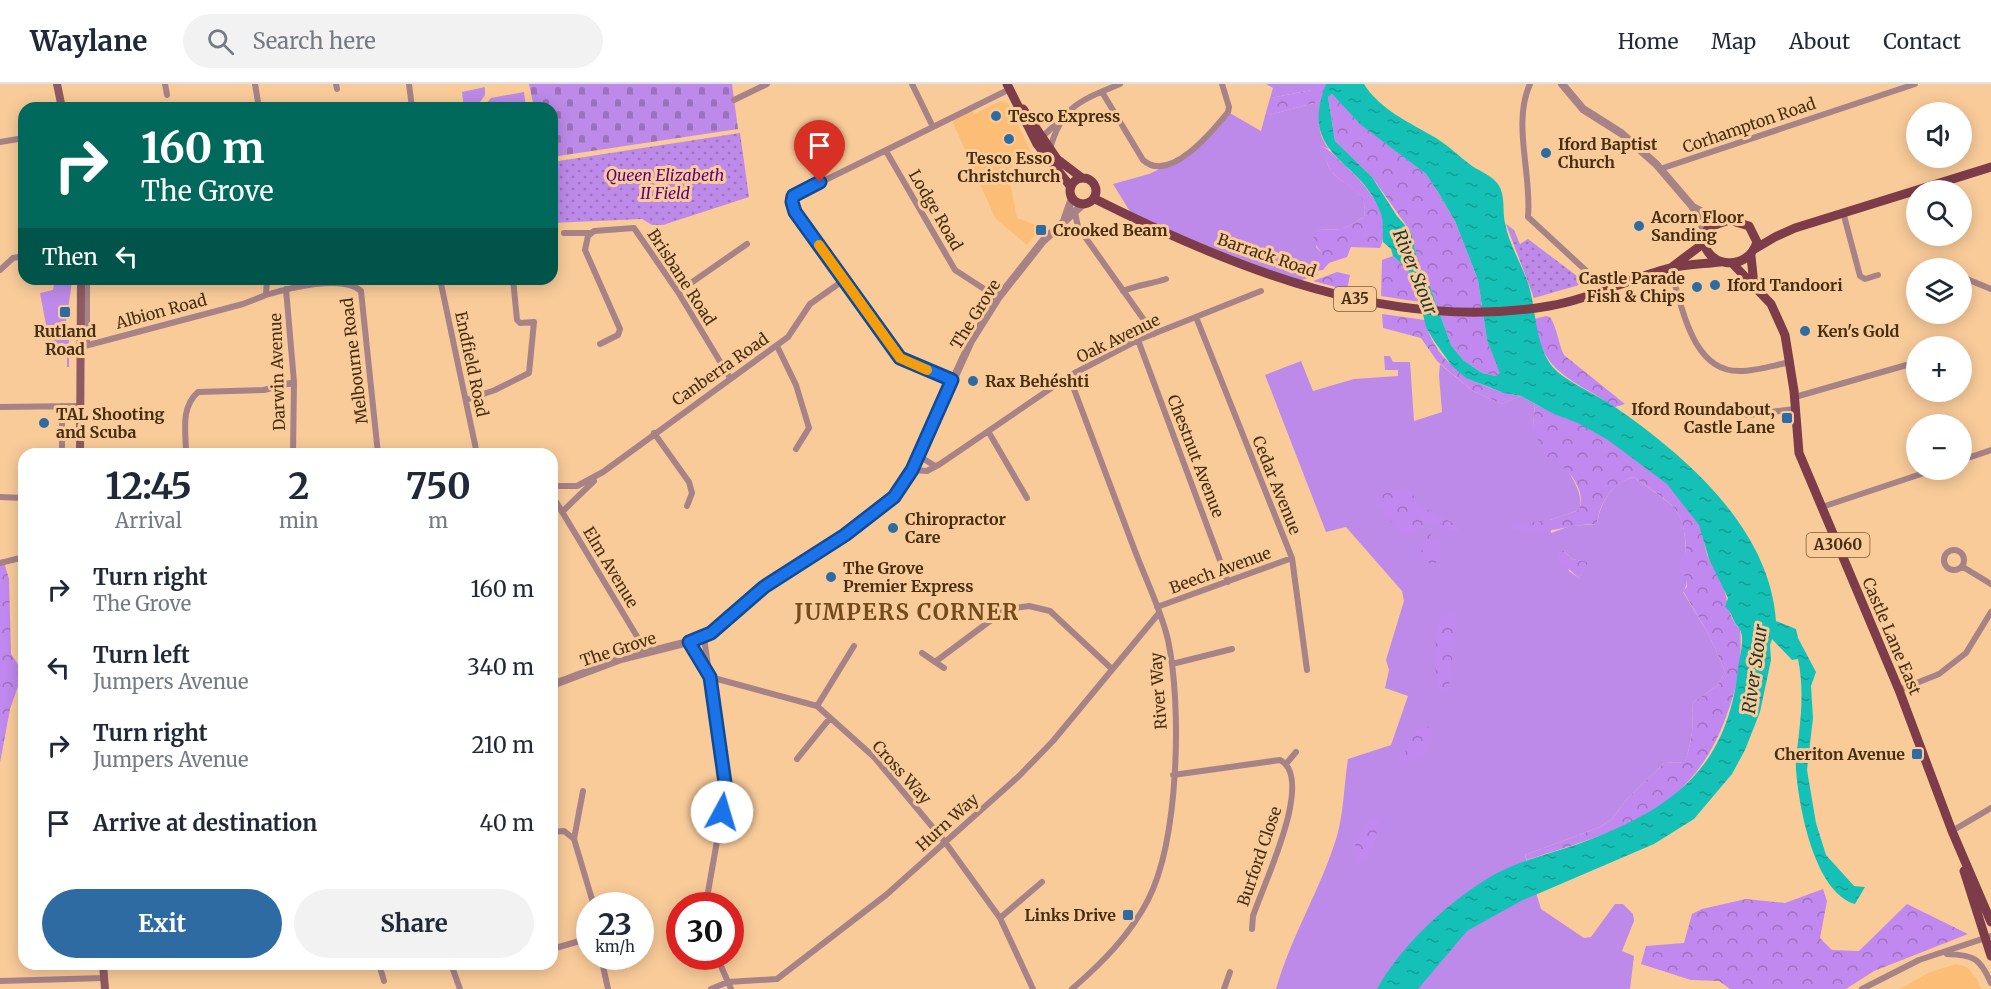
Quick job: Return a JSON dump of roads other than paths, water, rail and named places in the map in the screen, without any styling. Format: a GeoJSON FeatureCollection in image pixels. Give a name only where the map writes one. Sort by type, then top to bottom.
{"type":"FeatureCollection","features":[{"type":"Feature","properties":{"kind":"main road"},"geometry":{"type":"LineString","coordinates":[[58,84],[61,102]]}},
{"type":"Feature","properties":{"kind":"main road"},"geometry":{"type":"LineString","coordinates":[[1008,87],[1040,141],[1071,187],[1072,198],[1082,205],[1095,199],[1095,184],[1065,167],[1040,141]]}},
{"type":"Feature","properties":{"kind":"main road"},"geometry":{"type":"LineString","coordinates":[[1754,285],[1752,253],[1757,242],[1754,233],[1743,223],[1721,222],[1705,231],[1704,243],[1713,258],[1720,262],[1732,263],[1752,253],[1774,237],[1843,212],[1991,167]]}},
{"type":"Feature","properties":{"kind":"main road"},"geometry":{"type":"LineString","coordinates":[[1071,187],[1082,178]]}},
{"type":"Feature","properties":{"kind":"main road","name":"Barrack Road"},"geometry":{"type":"LineString","coordinates":[[1095,199],[1234,261],[1295,282],[1359,300],[1447,312],[1474,313],[1547,306],[1607,290]]}},
{"type":"Feature","properties":{"kind":"main road"},"geometry":{"type":"LineString","coordinates":[[1754,233],[1774,237]]}},
{"type":"Feature","properties":{"kind":"main road","name":"A35"},"geometry":{"type":"LineString","coordinates":[[1670,268],[1704,243]]}},
{"type":"Feature","properties":{"kind":"main road","name":"A35"},"geometry":{"type":"LineString","coordinates":[[1607,290],[1670,268],[1720,262]]}},
{"type":"Feature","properties":{"kind":"main road","name":"Castle Lane East"},"geometry":{"type":"LineString","coordinates":[[1732,263],[1771,304],[1785,335],[1791,362],[1799,453],[1899,690],[1952,831],[1988,937],[1991,956]]}},
{"type":"Feature","properties":{"kind":"main road"},"geometry":{"type":"LineString","coordinates":[[80,448],[79,406],[84,346],[81,285]]}},
{"type":"Feature","properties":{"kind":"main road","name":"Castle Lane East"},"geometry":{"type":"LineString","coordinates":[[1952,831],[1991,922]]}},
{"type":"Feature","properties":{"kind":"main road"},"geometry":{"type":"LineString","coordinates":[[103,970],[105,989]]}},
{"type":"Feature","properties":{"kind":"street"},"geometry":{"type":"LineString","coordinates":[[165,84],[167,95]]}},
{"type":"Feature","properties":{"kind":"street"},"geometry":{"type":"LineString","coordinates":[[255,84],[258,102]]}},
{"type":"Feature","properties":{"kind":"street"},"geometry":{"type":"LineString","coordinates":[[409,84],[411,102]]}},
{"type":"Feature","properties":{"kind":"street"},"geometry":{"type":"LineString","coordinates":[[734,100],[767,84]]}},
{"type":"Feature","properties":{"kind":"street"},"geometry":{"type":"LineString","coordinates":[[912,84],[933,127]]}},
{"type":"Feature","properties":{"kind":"street"},"geometry":{"type":"LineString","coordinates":[[1040,141],[1076,103],[1120,84]]}},
{"type":"Feature","properties":{"kind":"street"},"geometry":{"type":"LineString","coordinates":[[1102,92],[1143,160],[1150,166],[1159,168],[1191,152],[1228,112],[1229,107],[1222,84]]}},
{"type":"Feature","properties":{"kind":"street"},"geometry":{"type":"LineString","coordinates":[[1530,84],[1522,110],[1528,217],[1607,290]]}},
{"type":"Feature","properties":{"kind":"street"},"geometry":{"type":"LineString","coordinates":[[1562,84],[1583,109],[1621,133],[1660,169],[1692,206],[1705,231]]}},
{"type":"Feature","properties":{"kind":"street","name":"Corhampton Road"},"geometry":{"type":"LineString","coordinates":[[1660,169],[1915,84]]}},
{"type":"Feature","properties":{"kind":"street"},"geometry":{"type":"LineString","coordinates":[[952,380],[900,358],[795,212],[793,196],[886,151],[1008,87]]}},
{"type":"Feature","properties":{"kind":"street"},"geometry":{"type":"LineString","coordinates":[[1050,149],[1060,121]]}},
{"type":"Feature","properties":{"kind":"street"},"geometry":{"type":"LineString","coordinates":[[0,142],[18,139]]}},
{"type":"Feature","properties":{"kind":"street","name":"Lodge Road"},"geometry":{"type":"LineString","coordinates":[[886,151],[955,270],[998,298]]}},
{"type":"Feature","properties":{"kind":"street","name":"The Grove"},"geometry":{"type":"LineString","coordinates":[[1064,220],[1072,198]]}},
{"type":"Feature","properties":{"kind":"street","name":"The Grove"},"geometry":{"type":"LineString","coordinates":[[558,684],[621,659],[704,638],[764,587],[886,505],[912,470],[971,341],[998,298],[1043,241],[1082,205]]}},
{"type":"Feature","properties":{"kind":"street"},"geometry":{"type":"LineString","coordinates":[[1692,206],[1721,222]]}},
{"type":"Feature","properties":{"kind":"street"},"geometry":{"type":"LineString","coordinates":[[1843,212],[1860,276],[1865,279],[1878,275]]}},
{"type":"Feature","properties":{"kind":"street"},"geometry":{"type":"LineString","coordinates":[[1075,213],[1078,226],[1154,334]]}},
{"type":"Feature","properties":{"kind":"street","name":"Brisbane Road"},"geometry":{"type":"LineString","coordinates":[[564,233],[591,233],[599,230],[634,228],[678,292],[730,378]]}},
{"type":"Feature","properties":{"kind":"street"},"geometry":{"type":"LineString","coordinates":[[591,233],[585,250],[620,333],[600,344]]}},
{"type":"Feature","properties":{"kind":"street"},"geometry":{"type":"LineString","coordinates":[[678,292],[747,244]]}},
{"type":"Feature","properties":{"kind":"street"},"geometry":{"type":"LineString","coordinates":[[0,270],[13,258],[18,257]]}},
{"type":"Feature","properties":{"kind":"street"},"geometry":{"type":"LineString","coordinates":[[1670,268],[1697,345],[1707,358],[1723,368],[1732,370],[1791,362]]}},
{"type":"Feature","properties":{"kind":"street","name":"Canberra Road"},"geometry":{"type":"LineString","coordinates":[[562,512],[603,472],[777,346],[795,330],[810,304],[844,279]]}},
{"type":"Feature","properties":{"kind":"street"},"geometry":{"type":"LineString","coordinates":[[1123,291],[1166,279]]}},
{"type":"Feature","properties":{"kind":"street"},"geometry":{"type":"LineString","coordinates":[[1972,281],[1991,289]]}},
{"type":"Feature","properties":{"kind":"street"},"geometry":{"type":"LineString","coordinates":[[84,346],[87,285]]}},
{"type":"Feature","properties":{"kind":"street"},"geometry":{"type":"LineString","coordinates":[[266,295],[267,285]]}},
{"type":"Feature","properties":{"kind":"street","name":"Melbourne Road"},"geometry":{"type":"LineString","coordinates":[[266,295],[286,289],[320,285]]}},
{"type":"Feature","properties":{"kind":"street","name":"Melbourne Road"},"geometry":{"type":"LineString","coordinates":[[351,285],[361,291],[377,448]]}},
{"type":"Feature","properties":{"kind":"street","name":"Endfield Road"},"geometry":{"type":"LineString","coordinates":[[441,285],[476,448]]}},
{"type":"Feature","properties":{"kind":"street"},"geometry":{"type":"LineString","coordinates":[[466,400],[495,390],[529,373],[534,322],[520,323],[517,320],[514,285]]}},
{"type":"Feature","properties":{"kind":"street","name":"Darwin Avenue"},"geometry":{"type":"LineString","coordinates":[[286,289],[294,382],[293,448]]}},
{"type":"Feature","properties":{"kind":"street","name":"Oak Avenue"},"geometry":{"type":"LineString","coordinates":[[912,470],[927,471],[1069,376],[1138,340],[1261,291]]}},
{"type":"Feature","properties":{"kind":"street","name":"Albion Road"},"geometry":{"type":"LineString","coordinates":[[84,346],[243,304],[266,295]]}},
{"type":"Feature","properties":{"kind":"street","name":"Cedar Avenue"},"geometry":{"type":"LineString","coordinates":[[1196,317],[1292,558],[1307,670]]}},
{"type":"Feature","properties":{"kind":"street","name":"Chestnut Avenue"},"geometry":{"type":"LineString","coordinates":[[1138,340],[1228,582]]}},
{"type":"Feature","properties":{"kind":"street"},"geometry":{"type":"LineString","coordinates":[[777,346],[796,384],[809,428],[796,449]]}},
{"type":"Feature","properties":{"kind":"street"},"geometry":{"type":"LineString","coordinates":[[1795,397],[1906,365]]}},
{"type":"Feature","properties":{"kind":"street","name":"River Way"},"geometry":{"type":"LineString","coordinates":[[1069,376],[1158,610],[1172,664],[1176,708],[1173,776],[1166,847],[1159,875],[1152,892],[1127,932],[1105,960],[1072,989]]}},
{"type":"Feature","properties":{"kind":"street"},"geometry":{"type":"LineString","coordinates":[[186,448],[186,410],[191,399],[198,393],[264,390],[294,382]]}},
{"type":"Feature","properties":{"kind":"street"},"geometry":{"type":"LineString","coordinates":[[62,406],[62,448]]}},
{"type":"Feature","properties":{"kind":"street"},"geometry":{"type":"LineString","coordinates":[[0,407],[79,406]]}},
{"type":"Feature","properties":{"kind":"street"},"geometry":{"type":"LineString","coordinates":[[1747,415],[1795,409]]}},
{"type":"Feature","properties":{"kind":"street"},"geometry":{"type":"LineString","coordinates":[[809,428],[817,429]]}},
{"type":"Feature","properties":{"kind":"street"},"geometry":{"type":"LineString","coordinates":[[988,431],[1027,498]]}},
{"type":"Feature","properties":{"kind":"street"},"geometry":{"type":"LineString","coordinates":[[654,433],[689,482],[692,493],[687,506]]}},
{"type":"Feature","properties":{"kind":"street"},"geometry":{"type":"LineString","coordinates":[[1972,457],[1991,450]]}},
{"type":"Feature","properties":{"kind":"street"},"geometry":{"type":"LineString","coordinates":[[919,456],[935,466]]}},
{"type":"Feature","properties":{"kind":"street","name":"Canberra Road"},"geometry":{"type":"LineString","coordinates":[[558,486],[577,486],[603,472]]}},
{"type":"Feature","properties":{"kind":"street"},"geometry":{"type":"LineString","coordinates":[[1822,507],[1906,479]]}},
{"type":"Feature","properties":{"kind":"street"},"geometry":{"type":"LineString","coordinates":[[0,497],[18,498]]}},
{"type":"Feature","properties":{"kind":"street","name":"Elm Avenue"},"geometry":{"type":"LineString","coordinates":[[558,505],[647,653]]}},
{"type":"Feature","properties":{"kind":"street"},"geometry":{"type":"LineString","coordinates":[[0,563],[18,558]]}},
{"type":"Feature","properties":{"kind":"street","name":"Beech Avenue"},"geometry":{"type":"LineString","coordinates":[[1158,610],[1292,558]]}},
{"type":"Feature","properties":{"kind":"street"},"geometry":{"type":"LineString","coordinates":[[1963,567],[1991,584]]}},
{"type":"Feature","properties":{"kind":"street"},"geometry":{"type":"LineString","coordinates":[[935,662],[1006,609],[1029,606],[1050,611],[1112,669]]}},
{"type":"Feature","properties":{"kind":"street","name":"Hurn Way"},"geometry":{"type":"LineString","coordinates":[[711,989],[777,979],[886,895],[1053,741],[1158,610]]}},
{"type":"Feature","properties":{"kind":"street"},"geometry":{"type":"LineString","coordinates":[[1899,690],[1939,674],[1966,653],[1991,612]]}},
{"type":"Feature","properties":{"kind":"street"},"geometry":{"type":"LineString","coordinates":[[704,638],[726,790],[710,873],[709,892]]}},
{"type":"Feature","properties":{"kind":"street"},"geometry":{"type":"LineString","coordinates":[[689,642],[710,677]]}},
{"type":"Feature","properties":{"kind":"street"},"geometry":{"type":"LineString","coordinates":[[817,706],[854,646]]}},
{"type":"Feature","properties":{"kind":"street"},"geometry":{"type":"LineString","coordinates":[[1172,664],[1232,649]]}},
{"type":"Feature","properties":{"kind":"street"},"geometry":{"type":"LineString","coordinates":[[922,653],[944,668]]}},
{"type":"Feature","properties":{"kind":"street","name":"Cross Way"},"geometry":{"type":"LineString","coordinates":[[710,677],[817,706],[874,757],[945,842],[1000,918],[1033,989]]}},
{"type":"Feature","properties":{"kind":"street"},"geometry":{"type":"LineString","coordinates":[[797,759],[830,718]]}},
{"type":"Feature","properties":{"kind":"street"},"geometry":{"type":"LineString","coordinates":[[1173,776],[1280,760],[1286,764],[1296,752]]}},
{"type":"Feature","properties":{"kind":"street","name":"Burford Close"},"geometry":{"type":"LineString","coordinates":[[1252,929],[1253,916],[1291,809],[1293,781],[1286,764]]}},
{"type":"Feature","properties":{"kind":"street"},"geometry":{"type":"LineString","coordinates":[[583,791],[574,839],[590,892]]}},
{"type":"Feature","properties":{"kind":"street"},"geometry":{"type":"LineString","coordinates":[[1952,831],[1991,808]]}},
{"type":"Feature","properties":{"kind":"street"},"geometry":{"type":"LineString","coordinates":[[558,832],[564,831],[574,839]]}},
{"type":"Feature","properties":{"kind":"street"},"geometry":{"type":"LineString","coordinates":[[1000,918],[1042,882]]}},
{"type":"Feature","properties":{"kind":"street"},"geometry":{"type":"LineString","coordinates":[[1862,989],[1902,968],[1988,937]]}},
{"type":"Feature","properties":{"kind":"street"},"geometry":{"type":"LineString","coordinates":[[558,947],[576,943]]}},
{"type":"Feature","properties":{"kind":"street"},"geometry":{"type":"LineString","coordinates":[[1941,954],[1964,954],[1979,961],[1991,983]]}},
{"type":"Feature","properties":{"kind":"street"},"geometry":{"type":"LineString","coordinates":[[381,970],[384,981]]}},
{"type":"Feature","properties":{"kind":"street"},"geometry":{"type":"LineString","coordinates":[[453,970],[460,989]]}},
{"type":"Feature","properties":{"kind":"street"},"geometry":{"type":"LineString","coordinates":[[604,970],[608,989]]}},
{"type":"Feature","properties":{"kind":"street"},"geometry":{"type":"LineString","coordinates":[[722,970],[729,986]]}},
{"type":"Feature","properties":{"kind":"street"},"geometry":{"type":"LineString","coordinates":[[1224,989],[1230,972]]}},
{"type":"Feature","properties":{"kind":"street"},"geometry":{"type":"LineString","coordinates":[[0,981],[104,978]]}},
{"type":"Feature","properties":{"kind":"street"},"geometry":{"type":"LineString","coordinates":[[1081,981],[1087,989]]}},
{"type":"Feature","properties":{"kind":"water","name":"River Stour"},"geometry":{"type":"Polygon","coordinates":[[[1326,84],[1364,84],[1387,109],[1441,141],[1495,181],[1502,193],[1507,231],[1528,283],[1541,346],[1551,365],[1572,382],[1615,407],[1669,448],[1720,498],[1741,526],[1758,556],[1770,587],[1776,621],[1796,629],[1798,638],[1816,672],[1811,686],[1813,718],[1807,770],[1816,823],[1826,855],[1854,886],[1865,887],[1855,904],[1841,896],[1829,883],[1811,846],[1801,805],[1796,770],[1801,696],[1798,659],[1792,660],[1772,639],[1771,660],[1760,712],[1745,750],[1732,774],[1694,819],[1654,844],[1521,901],[1467,931],[1418,989],[1377,989],[1411,942],[1454,902],[1485,880],[1518,864],[1610,831],[1665,801],[1688,783],[1706,761],[1721,735],[1732,705],[1742,637],[1730,612],[1725,607],[1728,598],[1709,559],[1699,525],[1667,484],[1608,440],[1578,423],[1554,414],[1521,396],[1504,393],[1466,378],[1452,366],[1426,327],[1420,302],[1422,295],[1408,270],[1393,256],[1391,249],[1383,242],[1382,217],[1372,195],[1326,143],[1320,128],[1319,109],[1326,84]],[[1332,94],[1328,97],[1335,141],[1372,177],[1397,216],[1411,232],[1419,267],[1429,284],[1451,345],[1463,360],[1482,373],[1496,376],[1500,373],[1487,340],[1478,280],[1455,221],[1426,174],[1361,125],[1332,94]]]}},
{"type":"Feature","properties":{"kind":"place","name":"Tesco Express"},"geometry":{"type":"Point","coordinates":[996,116]}},
{"type":"Feature","properties":{"kind":"place","name":"Tesco Esso Christchurch"},"geometry":{"type":"Point","coordinates":[1009,139]}},
{"type":"Feature","properties":{"kind":"place","name":"Iford Baptist Church"},"geometry":{"type":"Point","coordinates":[1546,153]}},
{"type":"Feature","properties":{"kind":"place","name":"Acorn Floor Sanding"},"geometry":{"type":"Point","coordinates":[1639,226]}},
{"type":"Feature","properties":{"kind":"place","name":"Crooked Beam"},"geometry":{"type":"Point","coordinates":[1041,230]}},
{"type":"Feature","properties":{"kind":"place","name":"Iford Tandoori"},"geometry":{"type":"Point","coordinates":[1715,285]}},
{"type":"Feature","properties":{"kind":"place","name":"Castle Parade Fish & Chips"},"geometry":{"type":"Point","coordinates":[1697,287]}},
{"type":"Feature","properties":{"kind":"place","name":"Rutland Road"},"geometry":{"type":"Point","coordinates":[65,312]}},
{"type":"Feature","properties":{"kind":"place","name":"Ken's Gold"},"geometry":{"type":"Point","coordinates":[1805,331]}},
{"type":"Feature","properties":{"kind":"place","name":"Rax Behéshti"},"geometry":{"type":"Point","coordinates":[973,381]}},
{"type":"Feature","properties":{"kind":"place","name":"Iford Roundabout, Castle Lane"},"geometry":{"type":"Point","coordinates":[1787,418]}},
{"type":"Feature","properties":{"kind":"place","name":"TAL Shooting and Scuba"},"geometry":{"type":"Point","coordinates":[44,423]}},
{"type":"Feature","properties":{"kind":"place","name":"Chiropractor Care"},"geometry":{"type":"Point","coordinates":[893,528]}},
{"type":"Feature","properties":{"kind":"place","name":"The Grove Premier Express"},"geometry":{"type":"Point","coordinates":[831,577]}},
{"type":"Feature","properties":{"kind":"place","name":"Cheriton Avenue"},"geometry":{"type":"Point","coordinates":[1917,754]}},
{"type":"Feature","properties":{"kind":"place","name":"Links Drive"},"geometry":{"type":"Point","coordinates":[1128,915]}},
{"type":"Feature","properties":{"kind":"district","name":"JUMPERS CORNER"},"geometry":{"type":"Point","coordinates":[907,612]}},
{"type":"Feature","properties":{"kind":"park label","name":"Queen Elizabeth II Field"},"geometry":{"type":"Point","coordinates":[665,184]}}]}
